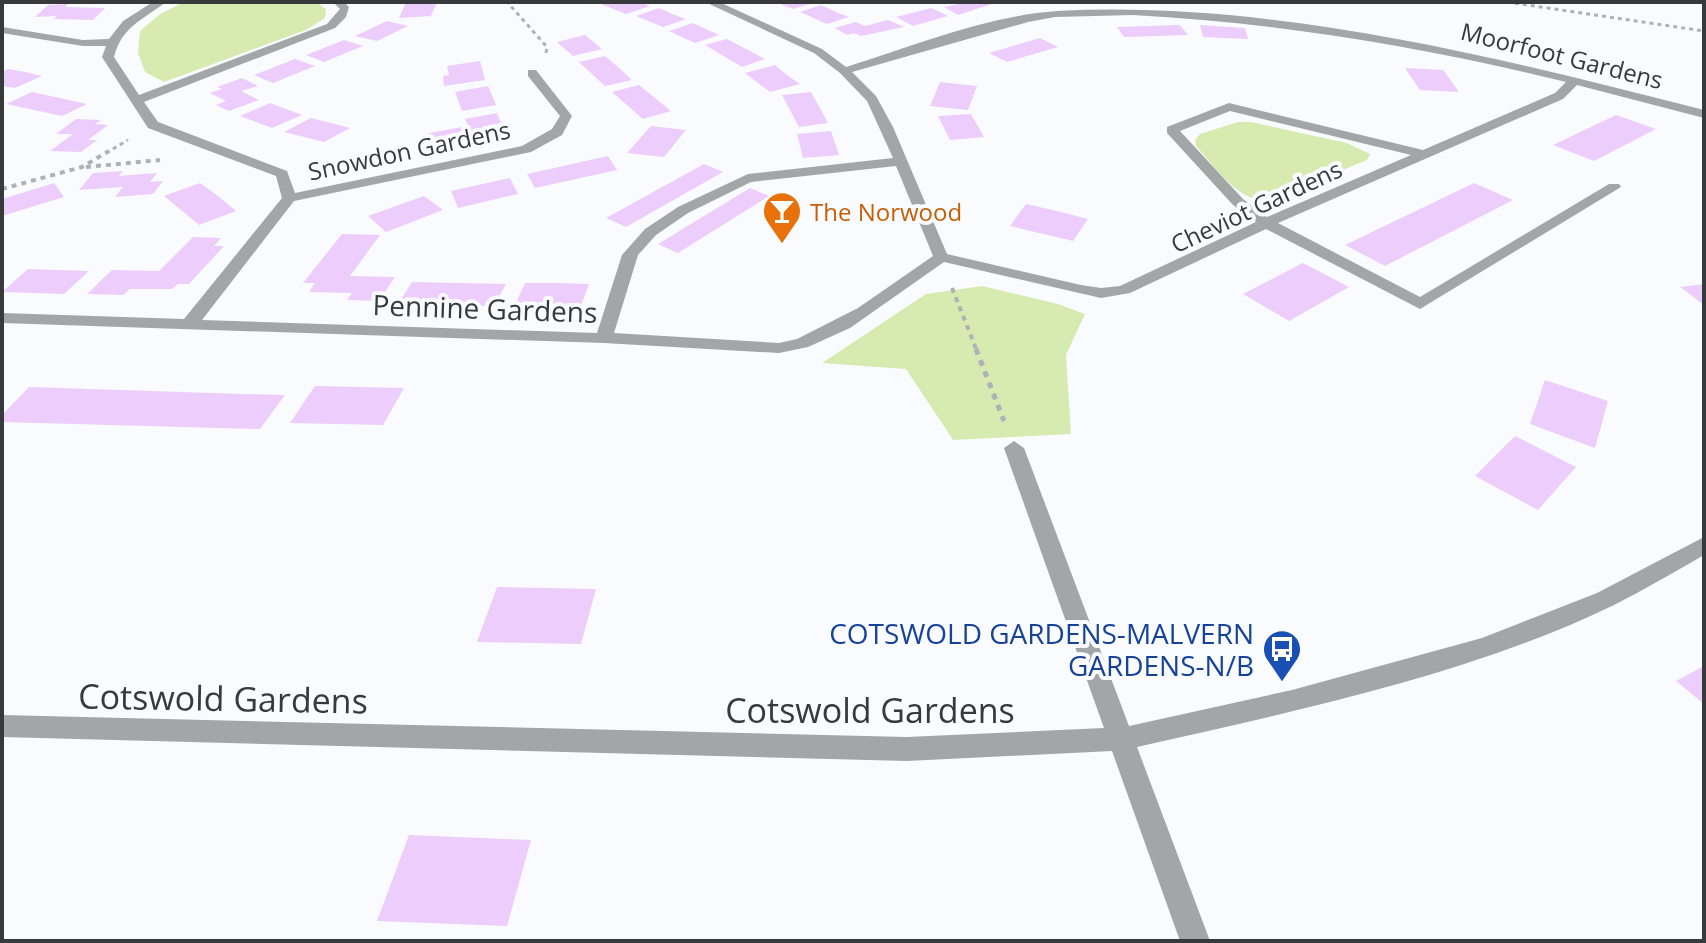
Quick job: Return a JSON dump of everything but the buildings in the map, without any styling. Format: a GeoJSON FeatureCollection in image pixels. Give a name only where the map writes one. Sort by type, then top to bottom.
{"type":"FeatureCollection","features":[{"type":"Feature","properties":{"kind":"street"},"geometry":{"type":"LineString","coordinates":[[161,2],[128,20],[111,42],[108,57],[153,125],[282,174],[289,198],[190,323]]}},
{"type":"Feature","properties":{"kind":"street"},"geometry":{"type":"LineString","coordinates":[[137,100],[331,26],[345,9],[338,2]]}},
{"type":"Feature","properties":{"kind":"street"},"geometry":{"type":"LineString","coordinates":[[710,2],[818,51],[872,99],[941,257]]}},
{"type":"Feature","properties":{"kind":"street"},"geometry":{"type":"LineString","coordinates":[[1034,2],[1055,13]]}},
{"type":"Feature","properties":{"kind":"street","name":"Moorfoot Gardens"},"geometry":{"type":"LineString","coordinates":[[844,71],[987,28],[1055,13],[1137,7],[1267,13],[1393,35],[1704,114]]}},
{"type":"Feature","properties":{"kind":"street"},"geometry":{"type":"LineString","coordinates":[[2,30],[83,43],[111,42]]}},
{"type":"Feature","properties":{"kind":"street","name":"Snowdon Gardens"},"geometry":{"type":"LineString","coordinates":[[289,198],[526,149],[557,132],[566,116],[532,73]]}},
{"type":"Feature","properties":{"kind":"street","name":"Cheviot Gardens"},"geometry":{"type":"LineString","coordinates":[[941,257],[1101,293],[1141,284],[1266,223],[1559,96],[1574,81]]}},
{"type":"Feature","properties":{"kind":"street"},"geometry":{"type":"LineString","coordinates":[[1423,154],[1229,107],[1172,130],[1238,202],[1266,223],[1420,304],[1614,187]]}},
{"type":"Feature","properties":{"kind":"street"},"geometry":{"type":"LineString","coordinates":[[604,338],[630,255],[652,231],[748,178],[901,161]]}},
{"type":"Feature","properties":{"kind":"street","name":"Pennine Gardens"},"geometry":{"type":"LineString","coordinates":[[2,318],[604,338],[779,348],[800,345],[837,329],[941,257]]}},
{"type":"Feature","properties":{"kind":"street"},"geometry":{"type":"LineString","coordinates":[[1014,448],[1195,941]]}},
{"type":"Feature","properties":{"kind":"street","name":"Cotswold Gardens"},"geometry":{"type":"LineString","coordinates":[[2,726],[907,749],[1120,739],[1292,701],[1485,647],[1605,599],[1704,545]]}},
{"type":"Feature","properties":{"kind":"path"},"geometry":{"type":"LineString","coordinates":[[511,2],[508,3],[547,47],[545,54],[533,57],[532,73]]}},
{"type":"Feature","properties":{"kind":"path"},"geometry":{"type":"LineString","coordinates":[[1507,2],[1704,31]]}},
{"type":"Feature","properties":{"kind":"path"},"geometry":{"type":"LineString","coordinates":[[2,189],[82,167],[153,125]]}},
{"type":"Feature","properties":{"kind":"path"},"geometry":{"type":"LineString","coordinates":[[941,257],[1014,448]]}},
{"type":"Feature","properties":{"kind":"green space"},"geometry":{"type":"Polygon","coordinates":[[[184,2],[316,2],[326,9],[325,18],[306,30],[164,82],[145,72],[138,53],[140,31],[160,14],[184,2]]]}},
{"type":"Feature","properties":{"kind":"green space"},"geometry":{"type":"Polygon","coordinates":[[[1238,122],[1251,122],[1347,143],[1370,154],[1367,160],[1266,202],[1245,195],[1227,181],[1196,146],[1195,140],[1200,134],[1238,122]]]}},
{"type":"Feature","properties":{"kind":"green space"},"geometry":{"type":"Polygon","coordinates":[[[982,286],[1058,304],[1085,314],[1066,355],[1071,434],[953,440],[906,369],[822,363],[926,294],[982,286]]]}},
{"type":"Feature","properties":{"kind":"place","name":"The Norwood"},"geometry":{"type":"Point","coordinates":[782,245]}},
{"type":"Feature","properties":{"kind":"place","name":"COTSWOLD GARDENS-MALVERN GARDENS-N/B"},"geometry":{"type":"Point","coordinates":[1282,683]}}]}
